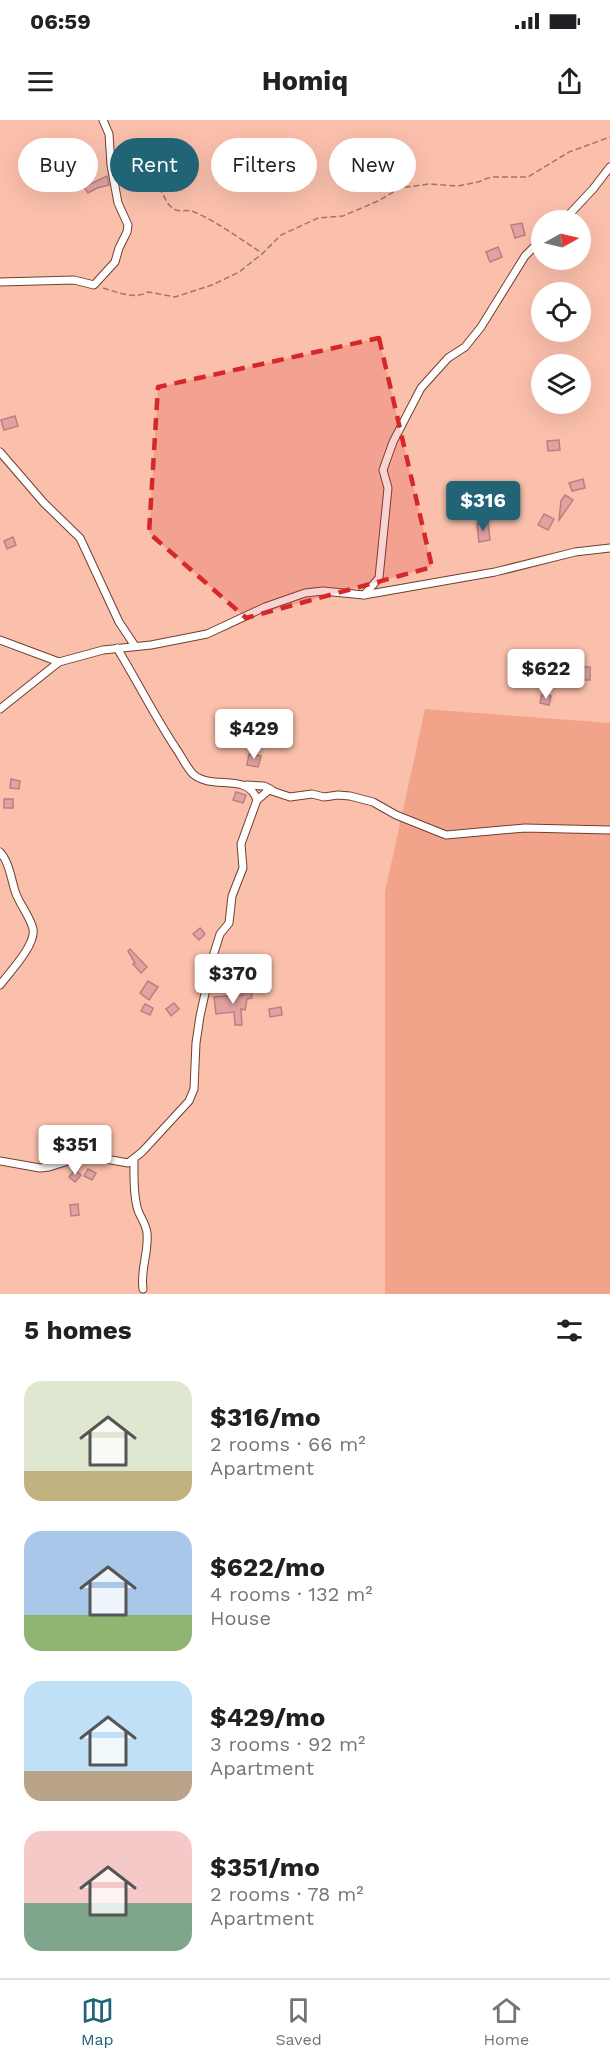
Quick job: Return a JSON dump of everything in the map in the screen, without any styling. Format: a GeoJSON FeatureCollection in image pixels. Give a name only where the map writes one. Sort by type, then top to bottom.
{"type":"FeatureCollection","features":[{"type":"Feature","properties":{"kind":"street"},"geometry":{"type":"LineString","coordinates":[[103,120],[109,134],[110,150]]}},
{"type":"Feature","properties":{"kind":"street"},"geometry":{"type":"LineString","coordinates":[[573,210],[610,166]]}},
{"type":"Feature","properties":{"kind":"street"},"geometry":{"type":"LineString","coordinates":[[0,282],[74,280],[94,285],[115,262],[128,231],[116,192]]}},
{"type":"Feature","properties":{"kind":"street"},"geometry":{"type":"LineString","coordinates":[[364,595],[379,578],[388,488],[383,470],[393,442],[421,388],[448,358],[465,347],[476,334],[531,250]]}},
{"type":"Feature","properties":{"kind":"street"},"geometry":{"type":"LineString","coordinates":[[0,452],[44,503],[80,538],[119,622],[135,646]]}},
{"type":"Feature","properties":{"kind":"street"},"geometry":{"type":"LineString","coordinates":[[0,709],[59,662],[117,648],[207,634],[265,607],[305,593],[323,591],[364,595],[495,572],[575,552],[610,548]]}},
{"type":"Feature","properties":{"kind":"street"},"geometry":{"type":"LineString","coordinates":[[0,640],[59,662]]}},
{"type":"Feature","properties":{"kind":"street"},"geometry":{"type":"LineString","coordinates":[[117,648],[153,714],[194,775],[208,781],[264,786],[285,796],[350,796],[373,802],[396,815],[446,835],[525,828],[610,830]]}},
{"type":"Feature","properties":{"kind":"street"},"geometry":{"type":"LineString","coordinates":[[246,785],[255,793],[257,800]]}},
{"type":"Feature","properties":{"kind":"street"},"geometry":{"type":"LineString","coordinates":[[0,1161],[40,1168],[89,1156],[128,1163],[189,1101],[194,1089],[200,1016],[214,953],[220,934],[229,923],[232,896],[243,868],[241,844],[257,800],[272,790]]}},
{"type":"Feature","properties":{"kind":"street"},"geometry":{"type":"LineString","coordinates":[[0,852],[4,856],[16,894],[30,922],[33,936],[28,947],[0,985]]}},
{"type":"Feature","properties":{"kind":"street"},"geometry":{"type":"LineString","coordinates":[[134,1159],[134,1189],[137,1208],[146,1227],[148,1245],[141,1276],[143,1289]]}},
{"type":"Feature","properties":{"kind":"path"},"geometry":{"type":"LineString","coordinates":[[94,285],[135,296],[142,296],[148,292],[175,297],[212,285],[239,272],[281,235],[318,218],[343,216],[378,201],[400,188],[429,184],[458,186],[478,183],[491,177],[528,177],[569,152],[610,137]]}},
{"type":"Feature","properties":{"kind":"path"},"geometry":{"type":"LineString","coordinates":[[162,192],[170,205],[177,210],[191,210],[210,219],[262,254]]}},
{"type":"Feature","properties":{"kind":"highlighted area"},"geometry":{"type":"Polygon","coordinates":[[[379,338],[432,567],[246,618],[149,533],[158,387],[379,338]]]}},
{"type":"Feature","properties":{"kind":"shaded area"},"geometry":{"type":"Polygon","coordinates":[[[425,709],[610,723],[610,1294],[385,1294],[385,892],[425,709]]]}},
{"type":"Feature","properties":{"kind":"building"},"geometry":{"type":"Polygon","coordinates":[[[107,176],[109,185],[98,188],[98,180],[107,176]]]}},
{"type":"Feature","properties":{"kind":"building"},"geometry":{"type":"Polygon","coordinates":[[[522,223],[525,235],[515,238],[511,225],[522,223]]]}},
{"type":"Feature","properties":{"kind":"building"},"geometry":{"type":"Polygon","coordinates":[[[498,247],[502,257],[490,262],[486,252],[498,247]]]}},
{"type":"Feature","properties":{"kind":"building"},"geometry":{"type":"Polygon","coordinates":[[[15,416],[18,426],[4,430],[1,420],[15,416]]]}},
{"type":"Feature","properties":{"kind":"building"},"geometry":{"type":"Polygon","coordinates":[[[559,440],[560,450],[548,451],[547,441],[559,440]]]}},
{"type":"Feature","properties":{"kind":"building"},"geometry":{"type":"Polygon","coordinates":[[[583,479],[585,488],[572,491],[569,483],[583,479]]]}},
{"type":"Feature","properties":{"kind":"building"},"geometry":{"type":"Polygon","coordinates":[[[565,495],[573,500],[559,520],[561,501],[565,495]]]}},
{"type":"Feature","properties":{"kind":"building"},"geometry":{"type":"Polygon","coordinates":[[[544,514],[554,519],[548,530],[538,525],[544,514]]]}},
{"type":"Feature","properties":{"kind":"building"},"geometry":{"type":"Polygon","coordinates":[[[488,523],[490,540],[479,542],[477,524],[488,523]]]}},
{"type":"Feature","properties":{"kind":"building"},"geometry":{"type":"Polygon","coordinates":[[[13,537],[16,545],[7,549],[4,541],[13,537]]]}},
{"type":"Feature","properties":{"kind":"building"},"geometry":{"type":"Polygon","coordinates":[[[580,667],[590,667],[590,680],[580,680],[580,667]]]}},
{"type":"Feature","properties":{"kind":"building"},"geometry":{"type":"Polygon","coordinates":[[[542,694],[551,696],[549,705],[540,703],[542,694]]]}},
{"type":"Feature","properties":{"kind":"building"},"geometry":{"type":"Polygon","coordinates":[[[249,754],[261,756],[258,767],[247,765],[249,754]]]}},
{"type":"Feature","properties":{"kind":"building"},"geometry":{"type":"Polygon","coordinates":[[[11,779],[20,781],[19,789],[10,788],[11,779]]]}},
{"type":"Feature","properties":{"kind":"building"},"geometry":{"type":"Polygon","coordinates":[[[236,792],[246,795],[243,803],[233,800],[236,792]]]}},
{"type":"Feature","properties":{"kind":"building"},"geometry":{"type":"Polygon","coordinates":[[[4,799],[13,799],[13,808],[4,808],[4,799]]]}},
{"type":"Feature","properties":{"kind":"building"},"geometry":{"type":"Polygon","coordinates":[[[200,928],[205,934],[199,940],[193,934],[200,928]]]}},
{"type":"Feature","properties":{"kind":"building"},"geometry":{"type":"Polygon","coordinates":[[[130,949],[147,967],[141,973],[133,964],[135,963],[128,951],[130,949]]]}},
{"type":"Feature","properties":{"kind":"building"},"geometry":{"type":"Polygon","coordinates":[[[148,981],[158,987],[149,1000],[140,993],[148,981]]]}},
{"type":"Feature","properties":{"kind":"building"},"geometry":{"type":"Polygon","coordinates":[[[251,990],[252,998],[247,999],[245,1010],[241,1009],[242,1025],[235,1025],[234,1012],[216,1014],[214,997],[243,995],[242,991],[251,990]]]}},
{"type":"Feature","properties":{"kind":"building"},"geometry":{"type":"Polygon","coordinates":[[[174,1003],[179,1009],[171,1016],[166,1009],[174,1003]]]}},
{"type":"Feature","properties":{"kind":"building"},"geometry":{"type":"Polygon","coordinates":[[[145,1004],[153,1008],[150,1015],[141,1011],[145,1004]]]}},
{"type":"Feature","properties":{"kind":"building"},"geometry":{"type":"Polygon","coordinates":[[[281,1007],[282,1015],[270,1017],[269,1009],[281,1007]]]}},
{"type":"Feature","properties":{"kind":"building"},"geometry":{"type":"Polygon","coordinates":[[[88,1169],[96,1173],[92,1180],[84,1176],[88,1169]]]}},
{"type":"Feature","properties":{"kind":"building"},"geometry":{"type":"Polygon","coordinates":[[[75,1170],[81,1175],[75,1182],[69,1177],[75,1170]]]}},
{"type":"Feature","properties":{"kind":"building"},"geometry":{"type":"Polygon","coordinates":[[[78,1204],[79,1215],[71,1216],[70,1205],[78,1204]]]}}]}
